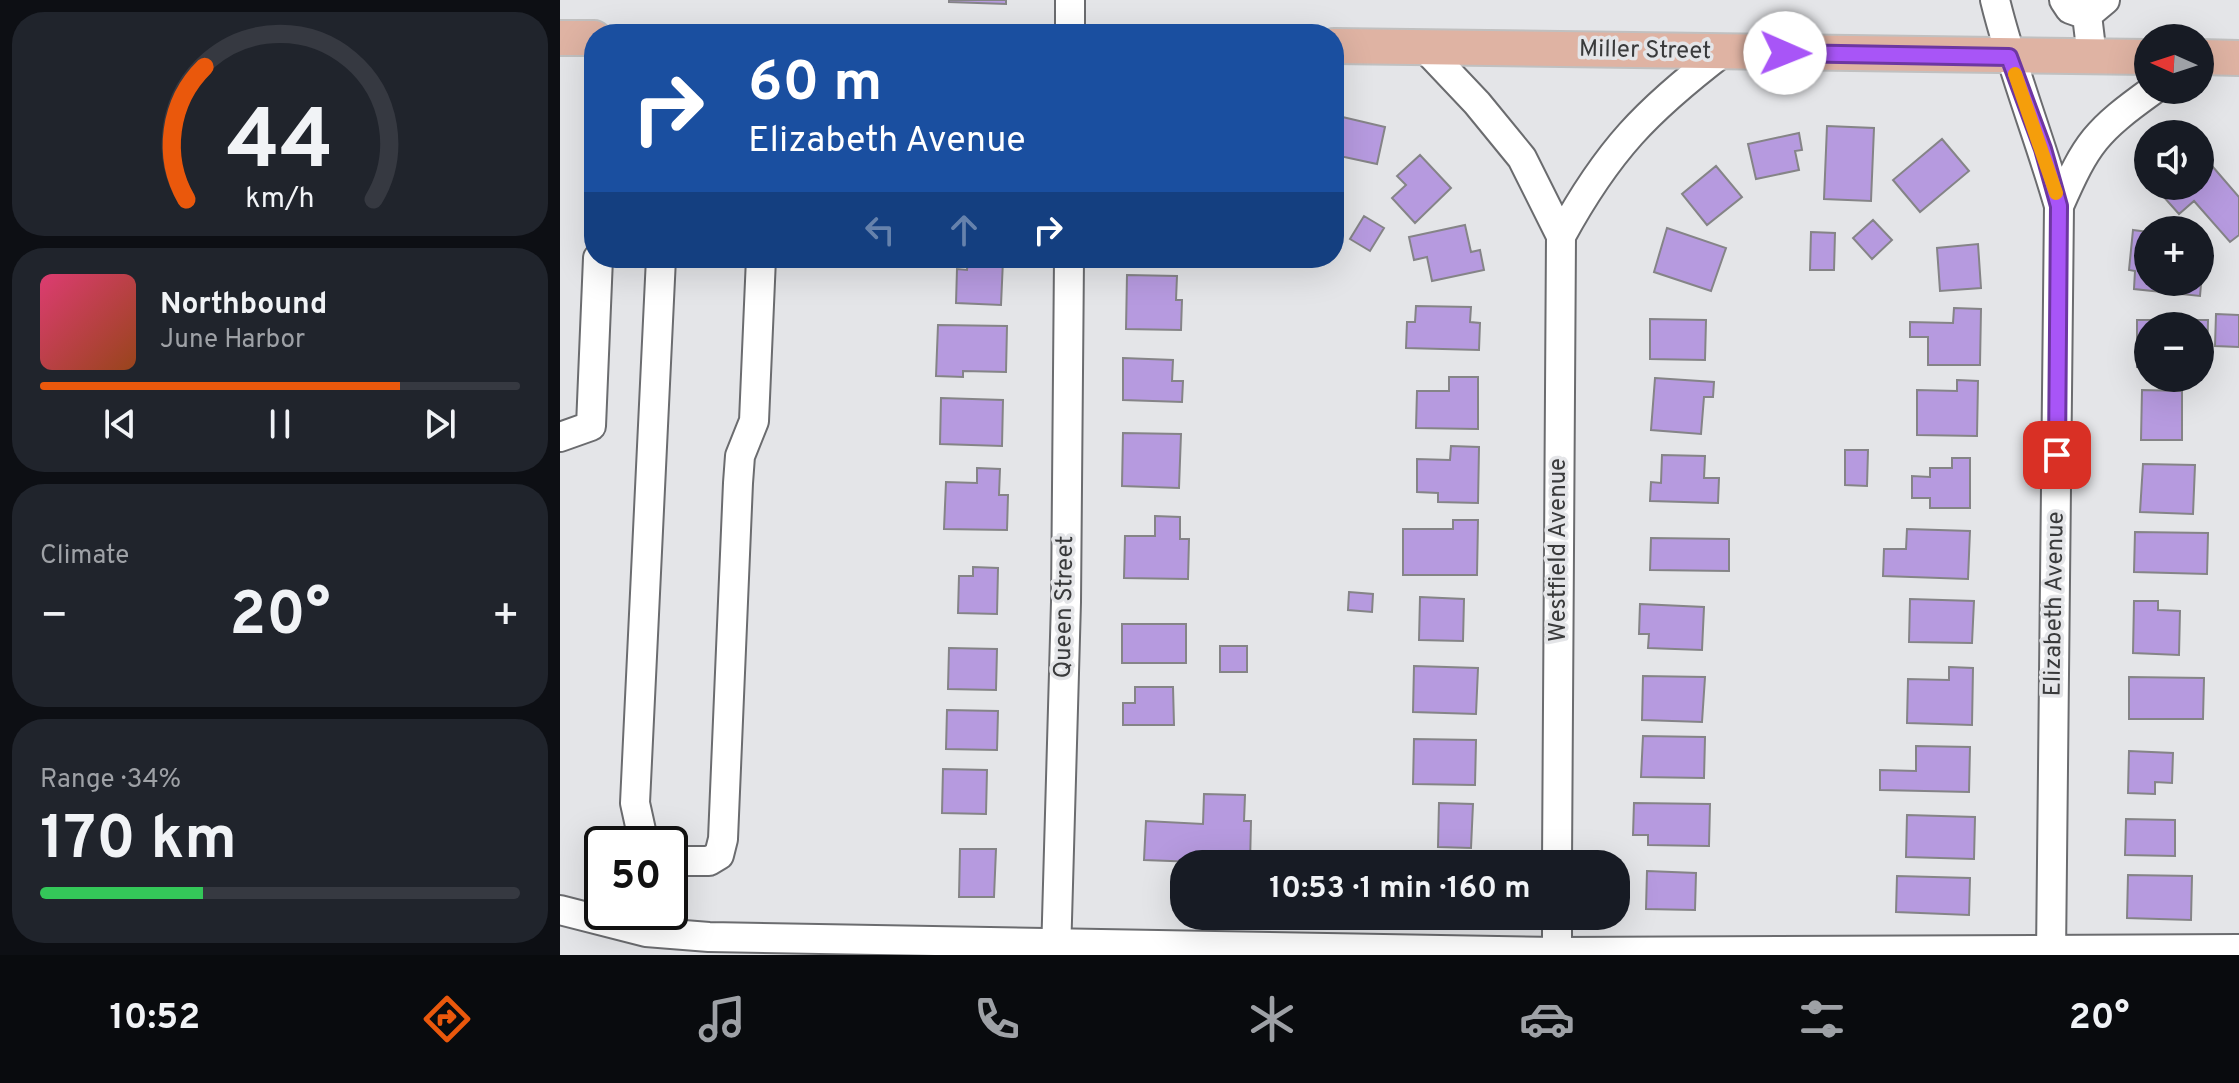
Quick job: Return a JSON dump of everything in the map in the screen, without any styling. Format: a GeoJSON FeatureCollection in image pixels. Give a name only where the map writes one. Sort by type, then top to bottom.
{"type":"FeatureCollection","features":[{"type":"Feature","properties":{"kind":"main road"},"geometry":{"type":"LineString","coordinates":[[560,38],[584,38]]}},
{"type":"Feature","properties":{"kind":"main road","name":"Miller Street"},"geometry":{"type":"LineString","coordinates":[[1344,46],[2134,57]]}},
{"type":"Feature","properties":{"kind":"street"},"geometry":{"type":"LineString","coordinates":[[1070,0],[1070,24]]}},
{"type":"Feature","properties":{"kind":"street","name":"Elizabeth Avenue"},"geometry":{"type":"LineString","coordinates":[[1995,0],[2009,57],[2043,149],[2059,206],[2051,953]]}},
{"type":"Feature","properties":{"kind":"street"},"geometry":{"type":"LineString","coordinates":[[2086,5],[2092,57]]}},
{"type":"Feature","properties":{"kind":"street","name":"Westfield Avenue"},"geometry":{"type":"LineString","coordinates":[[1424,47],[1477,103],[1522,158],[1561,236],[1557,850]]}},
{"type":"Feature","properties":{"kind":"street","name":"Westfield Avenue"},"geometry":{"type":"LineString","coordinates":[[1561,236],[1592,179],[1632,129],[1723,52]]}},
{"type":"Feature","properties":{"kind":"street","name":"Elizabeth Avenue"},"geometry":{"type":"LineString","coordinates":[[2059,206],[2081,156],[2096,135],[2135,104]]}},
{"type":"Feature","properties":{"kind":"street"},"geometry":{"type":"LineString","coordinates":[[560,437],[591,426],[598,268]]}},
{"type":"Feature","properties":{"kind":"street"},"geometry":{"type":"LineString","coordinates":[[640,826],[635,803],[661,268]]}},
{"type":"Feature","properties":{"kind":"street"},"geometry":{"type":"LineString","coordinates":[[688,861],[709,861],[719,855],[723,839],[738,483],[740,456],[754,421],[761,268]]}},
{"type":"Feature","properties":{"kind":"street","name":"Queen Street"},"geometry":{"type":"LineString","coordinates":[[1056,949],[1066,602],[1069,268]]}},
{"type":"Feature","properties":{"kind":"street"},"geometry":{"type":"LineString","coordinates":[[560,910],[584,913]]}},
{"type":"Feature","properties":{"kind":"street"},"geometry":{"type":"LineString","coordinates":[[680,930],[709,937],[1056,949],[1557,954],[2051,953],[2239,949]]}},
{"type":"Feature","properties":{"kind":"street"},"geometry":{"type":"LineString","coordinates":[[1557,930],[1557,954]]}},
{"type":"Feature","properties":{"kind":"building"},"geometry":{"type":"Polygon","coordinates":[[[1006,0],[1006,4],[949,2],[1006,0]]]}},
{"type":"Feature","properties":{"kind":"building"},"geometry":{"type":"Polygon","coordinates":[[[1344,117],[1385,127],[1377,164],[1344,157],[1344,117]]]}},
{"type":"Feature","properties":{"kind":"building"},"geometry":{"type":"Polygon","coordinates":[[[1827,126],[1874,128],[1871,201],[1824,199],[1827,126]]]}},
{"type":"Feature","properties":{"kind":"building"},"geometry":{"type":"Polygon","coordinates":[[[1799,133],[1802,150],[1795,151],[1799,170],[1756,179],[1748,144],[1799,133]]]}},
{"type":"Feature","properties":{"kind":"building"},"geometry":{"type":"Polygon","coordinates":[[[1942,139],[1969,171],[1920,212],[1893,180],[1942,139]]]}},
{"type":"Feature","properties":{"kind":"building"},"geometry":{"type":"Polygon","coordinates":[[[1420,155],[1451,188],[1415,223],[1392,198],[1406,185],[1397,176],[1420,155]]]}},
{"type":"Feature","properties":{"kind":"building"},"geometry":{"type":"Polygon","coordinates":[[[1716,166],[1742,197],[1707,225],[1682,194],[1716,166]]]}},
{"type":"Feature","properties":{"kind":"building"},"geometry":{"type":"Polygon","coordinates":[[[2214,168],[2239,197],[2239,235],[2230,242],[2214,224],[2214,216],[2207,216],[2194,201],[2179,214],[2166,200],[2214,200],[2214,168]]]}},
{"type":"Feature","properties":{"kind":"building"},"geometry":{"type":"Polygon","coordinates":[[[1364,216],[1384,228],[1370,251],[1350,239],[1364,216]]]}},
{"type":"Feature","properties":{"kind":"building"},"geometry":{"type":"Polygon","coordinates":[[[1873,220],[1892,240],[1872,259],[1853,238],[1873,220]]]}},
{"type":"Feature","properties":{"kind":"building"},"geometry":{"type":"Polygon","coordinates":[[[1465,225],[1471,252],[1480,250],[1484,270],[1432,281],[1427,257],[1414,260],[1409,237],[1465,225]]]}},
{"type":"Feature","properties":{"kind":"building"},"geometry":{"type":"Polygon","coordinates":[[[1667,228],[1726,248],[1711,291],[1654,272],[1667,228]]]}},
{"type":"Feature","properties":{"kind":"building"},"geometry":{"type":"Polygon","coordinates":[[[2133,230],[2134,271],[2129,270],[2133,230]]]}},
{"type":"Feature","properties":{"kind":"building"},"geometry":{"type":"Polygon","coordinates":[[[1811,232],[1835,233],[1834,270],[1810,270],[1811,232]]]}},
{"type":"Feature","properties":{"kind":"building"},"geometry":{"type":"Polygon","coordinates":[[[1978,244],[1981,288],[1940,291],[1937,248],[1978,244]]]}},
{"type":"Feature","properties":{"kind":"building"},"geometry":{"type":"Polygon","coordinates":[[[1003,268],[1001,305],[956,303],[957,269],[1003,268]]]}},
{"type":"Feature","properties":{"kind":"building"},"geometry":{"type":"Polygon","coordinates":[[[1127,275],[1177,276],[1176,300],[1182,300],[1181,330],[1126,329],[1127,275]]]}},
{"type":"Feature","properties":{"kind":"building"},"geometry":{"type":"Polygon","coordinates":[[[1416,306],[1471,307],[1470,322],[1480,323],[1479,350],[1406,348],[1407,322],[1415,322],[1416,306]]]}},
{"type":"Feature","properties":{"kind":"building"},"geometry":{"type":"Polygon","coordinates":[[[1954,308],[1981,309],[1980,365],[1928,365],[1928,337],[1910,337],[1910,322],[1953,323],[1954,308]]]}},
{"type":"Feature","properties":{"kind":"building"},"geometry":{"type":"Polygon","coordinates":[[[2216,314],[2239,315],[2239,347],[2215,346],[2216,314]]]}},
{"type":"Feature","properties":{"kind":"building"},"geometry":{"type":"Polygon","coordinates":[[[1650,319],[1706,320],[1705,360],[1650,359],[1650,319]]]}},
{"type":"Feature","properties":{"kind":"building"},"geometry":{"type":"Polygon","coordinates":[[[938,325],[1007,326],[1006,372],[963,371],[963,377],[936,376],[938,325]]]}},
{"type":"Feature","properties":{"kind":"building"},"geometry":{"type":"Polygon","coordinates":[[[1123,358],[1173,360],[1172,381],[1183,381],[1182,402],[1123,400],[1123,358]]]}},
{"type":"Feature","properties":{"kind":"building"},"geometry":{"type":"Polygon","coordinates":[[[1449,377],[1478,377],[1478,429],[1416,428],[1417,391],[1449,391],[1449,377]]]}},
{"type":"Feature","properties":{"kind":"building"},"geometry":{"type":"Polygon","coordinates":[[[1655,378],[1714,382],[1713,397],[1704,397],[1701,434],[1651,430],[1655,378]]]}},
{"type":"Feature","properties":{"kind":"building"},"geometry":{"type":"Polygon","coordinates":[[[1957,380],[1978,381],[1977,436],[1917,435],[1917,390],[1957,391],[1957,380]]]}},
{"type":"Feature","properties":{"kind":"building"},"geometry":{"type":"Polygon","coordinates":[[[2142,392],[2182,392],[2182,440],[2141,440],[2142,392]]]}},
{"type":"Feature","properties":{"kind":"building"},"geometry":{"type":"Polygon","coordinates":[[[941,398],[1003,400],[1002,446],[940,444],[941,398]]]}},
{"type":"Feature","properties":{"kind":"building"},"geometry":{"type":"Polygon","coordinates":[[[1123,433],[1181,434],[1179,488],[1122,486],[1123,433]]]}},
{"type":"Feature","properties":{"kind":"building"},"geometry":{"type":"Polygon","coordinates":[[[1451,446],[1479,447],[1478,503],[1438,502],[1438,493],[1417,492],[1417,459],[1450,460],[1451,446]]]}},
{"type":"Feature","properties":{"kind":"building"},"geometry":{"type":"Polygon","coordinates":[[[1845,450],[1868,450],[1867,486],[1845,485],[1845,450]]]}},
{"type":"Feature","properties":{"kind":"building"},"geometry":{"type":"Polygon","coordinates":[[[1662,455],[1705,456],[1704,478],[1719,478],[1718,503],[1650,501],[1651,482],[1661,483],[1662,455]]]}},
{"type":"Feature","properties":{"kind":"building"},"geometry":{"type":"Polygon","coordinates":[[[1952,458],[1970,458],[1970,508],[1930,508],[1930,498],[1912,498],[1912,476],[1930,477],[1930,468],[1952,468],[1952,458]]]}},
{"type":"Feature","properties":{"kind":"building"},"geometry":{"type":"Polygon","coordinates":[[[2143,464],[2195,465],[2193,514],[2140,512],[2143,464]]]}},
{"type":"Feature","properties":{"kind":"building"},"geometry":{"type":"Polygon","coordinates":[[[977,468],[1000,469],[999,495],[1008,495],[1007,530],[944,529],[946,482],[977,483],[977,468]]]}},
{"type":"Feature","properties":{"kind":"building"},"geometry":{"type":"Polygon","coordinates":[[[1155,516],[1180,517],[1180,539],[1189,539],[1188,579],[1124,578],[1125,536],[1155,536],[1155,516]]]}},
{"type":"Feature","properties":{"kind":"building"},"geometry":{"type":"Polygon","coordinates":[[[1453,520],[1478,520],[1477,575],[1403,575],[1403,529],[1453,529],[1453,520]]]}},
{"type":"Feature","properties":{"kind":"building"},"geometry":{"type":"Polygon","coordinates":[[[1907,529],[1970,531],[1968,579],[1883,576],[1884,549],[1906,549],[1907,529]]]}},
{"type":"Feature","properties":{"kind":"building"},"geometry":{"type":"Polygon","coordinates":[[[2135,532],[2208,533],[2207,574],[2134,572],[2135,532]]]}},
{"type":"Feature","properties":{"kind":"building"},"geometry":{"type":"Polygon","coordinates":[[[1651,538],[1729,539],[1729,571],[1650,570],[1651,538]]]}},
{"type":"Feature","properties":{"kind":"building"},"geometry":{"type":"Polygon","coordinates":[[[973,567],[998,568],[997,614],[958,613],[959,576],[973,576],[973,567]]]}},
{"type":"Feature","properties":{"kind":"building"},"geometry":{"type":"Polygon","coordinates":[[[1349,592],[1373,594],[1372,612],[1348,610],[1349,592]]]}},
{"type":"Feature","properties":{"kind":"building"},"geometry":{"type":"Polygon","coordinates":[[[1420,597],[1464,599],[1463,641],[1419,640],[1420,597]]]}},
{"type":"Feature","properties":{"kind":"building"},"geometry":{"type":"Polygon","coordinates":[[[1910,599],[1974,601],[1972,643],[1909,642],[1910,599]]]}},
{"type":"Feature","properties":{"kind":"building"},"geometry":{"type":"Polygon","coordinates":[[[2134,601],[2158,601],[2158,610],[2180,611],[2179,655],[2133,653],[2134,601]]]}},
{"type":"Feature","properties":{"kind":"building"},"geometry":{"type":"Polygon","coordinates":[[[1640,604],[1704,607],[1702,650],[1648,648],[1649,634],[1639,634],[1640,604]]]}},
{"type":"Feature","properties":{"kind":"building"},"geometry":{"type":"Polygon","coordinates":[[[1122,624],[1186,624],[1186,663],[1122,663],[1122,624]]]}},
{"type":"Feature","properties":{"kind":"building"},"geometry":{"type":"Polygon","coordinates":[[[1220,646],[1247,646],[1247,672],[1220,672],[1220,646]]]}},
{"type":"Feature","properties":{"kind":"building"},"geometry":{"type":"Polygon","coordinates":[[[949,648],[997,649],[996,690],[948,689],[949,648]]]}},
{"type":"Feature","properties":{"kind":"building"},"geometry":{"type":"Polygon","coordinates":[[[1414,666],[1478,668],[1476,714],[1413,712],[1414,666]]]}},
{"type":"Feature","properties":{"kind":"building"},"geometry":{"type":"Polygon","coordinates":[[[1949,667],[1973,668],[1972,725],[1907,723],[1908,679],[1949,680],[1949,667]]]}},
{"type":"Feature","properties":{"kind":"building"},"geometry":{"type":"Polygon","coordinates":[[[1643,676],[1705,677],[1702,722],[1642,720],[1643,676]]]}},
{"type":"Feature","properties":{"kind":"building"},"geometry":{"type":"Polygon","coordinates":[[[2129,677],[2204,678],[2203,719],[2129,719],[2129,677]]]}},
{"type":"Feature","properties":{"kind":"building"},"geometry":{"type":"Polygon","coordinates":[[[1135,687],[1173,687],[1174,725],[1123,725],[1123,703],[1135,703],[1135,687]]]}},
{"type":"Feature","properties":{"kind":"building"},"geometry":{"type":"Polygon","coordinates":[[[947,710],[998,711],[997,750],[946,749],[947,710]]]}},
{"type":"Feature","properties":{"kind":"building"},"geometry":{"type":"Polygon","coordinates":[[[1643,736],[1705,737],[1704,778],[1641,777],[1643,736]]]}},
{"type":"Feature","properties":{"kind":"building"},"geometry":{"type":"Polygon","coordinates":[[[1414,739],[1476,740],[1475,785],[1413,784],[1414,739]]]}},
{"type":"Feature","properties":{"kind":"building"},"geometry":{"type":"Polygon","coordinates":[[[1916,746],[1970,747],[1969,792],[1880,790],[1880,770],[1916,771],[1916,746]]]}},
{"type":"Feature","properties":{"kind":"building"},"geometry":{"type":"Polygon","coordinates":[[[2129,751],[2173,753],[2172,783],[2155,782],[2155,794],[2128,793],[2129,751]]]}},
{"type":"Feature","properties":{"kind":"building"},"geometry":{"type":"Polygon","coordinates":[[[943,769],[987,770],[986,814],[942,813],[943,769]]]}},
{"type":"Feature","properties":{"kind":"building"},"geometry":{"type":"Polygon","coordinates":[[[1204,794],[1245,795],[1244,821],[1251,821],[1250,850],[1170,850],[1170,861],[1144,860],[1146,821],[1203,824],[1204,794]]]}},
{"type":"Feature","properties":{"kind":"building"},"geometry":{"type":"Polygon","coordinates":[[[1439,803],[1473,804],[1471,848],[1438,847],[1439,803]]]}},
{"type":"Feature","properties":{"kind":"building"},"geometry":{"type":"Polygon","coordinates":[[[1634,803],[1710,804],[1709,846],[1648,845],[1648,835],[1633,835],[1634,803]]]}},
{"type":"Feature","properties":{"kind":"building"},"geometry":{"type":"Polygon","coordinates":[[[1907,815],[1975,817],[1974,859],[1906,857],[1907,815]]]}},
{"type":"Feature","properties":{"kind":"building"},"geometry":{"type":"Polygon","coordinates":[[[2126,819],[2175,820],[2175,856],[2125,855],[2126,819]]]}},
{"type":"Feature","properties":{"kind":"building"},"geometry":{"type":"Polygon","coordinates":[[[960,849],[996,849],[994,897],[959,897],[960,849]]]}},
{"type":"Feature","properties":{"kind":"building"},"geometry":{"type":"Polygon","coordinates":[[[1647,871],[1696,873],[1695,910],[1646,909],[1647,871]]]}},
{"type":"Feature","properties":{"kind":"building"},"geometry":{"type":"Polygon","coordinates":[[[2128,875],[2192,876],[2191,920],[2127,918],[2128,875]]]}},
{"type":"Feature","properties":{"kind":"building"},"geometry":{"type":"Polygon","coordinates":[[[1897,876],[1970,878],[1969,915],[1896,912],[1897,876]]]}},
{"type":"Feature","properties":{"kind":"slow traffic"},"geometry":{"type":"LineString","coordinates":[[2015,74],[2056,193]]}},
{"type":"Feature","properties":{"kind":"route"},"geometry":{"type":"LineString","coordinates":[[1785,53],[2009,57],[2043,149],[2059,206],[2057,455]]}}]}
